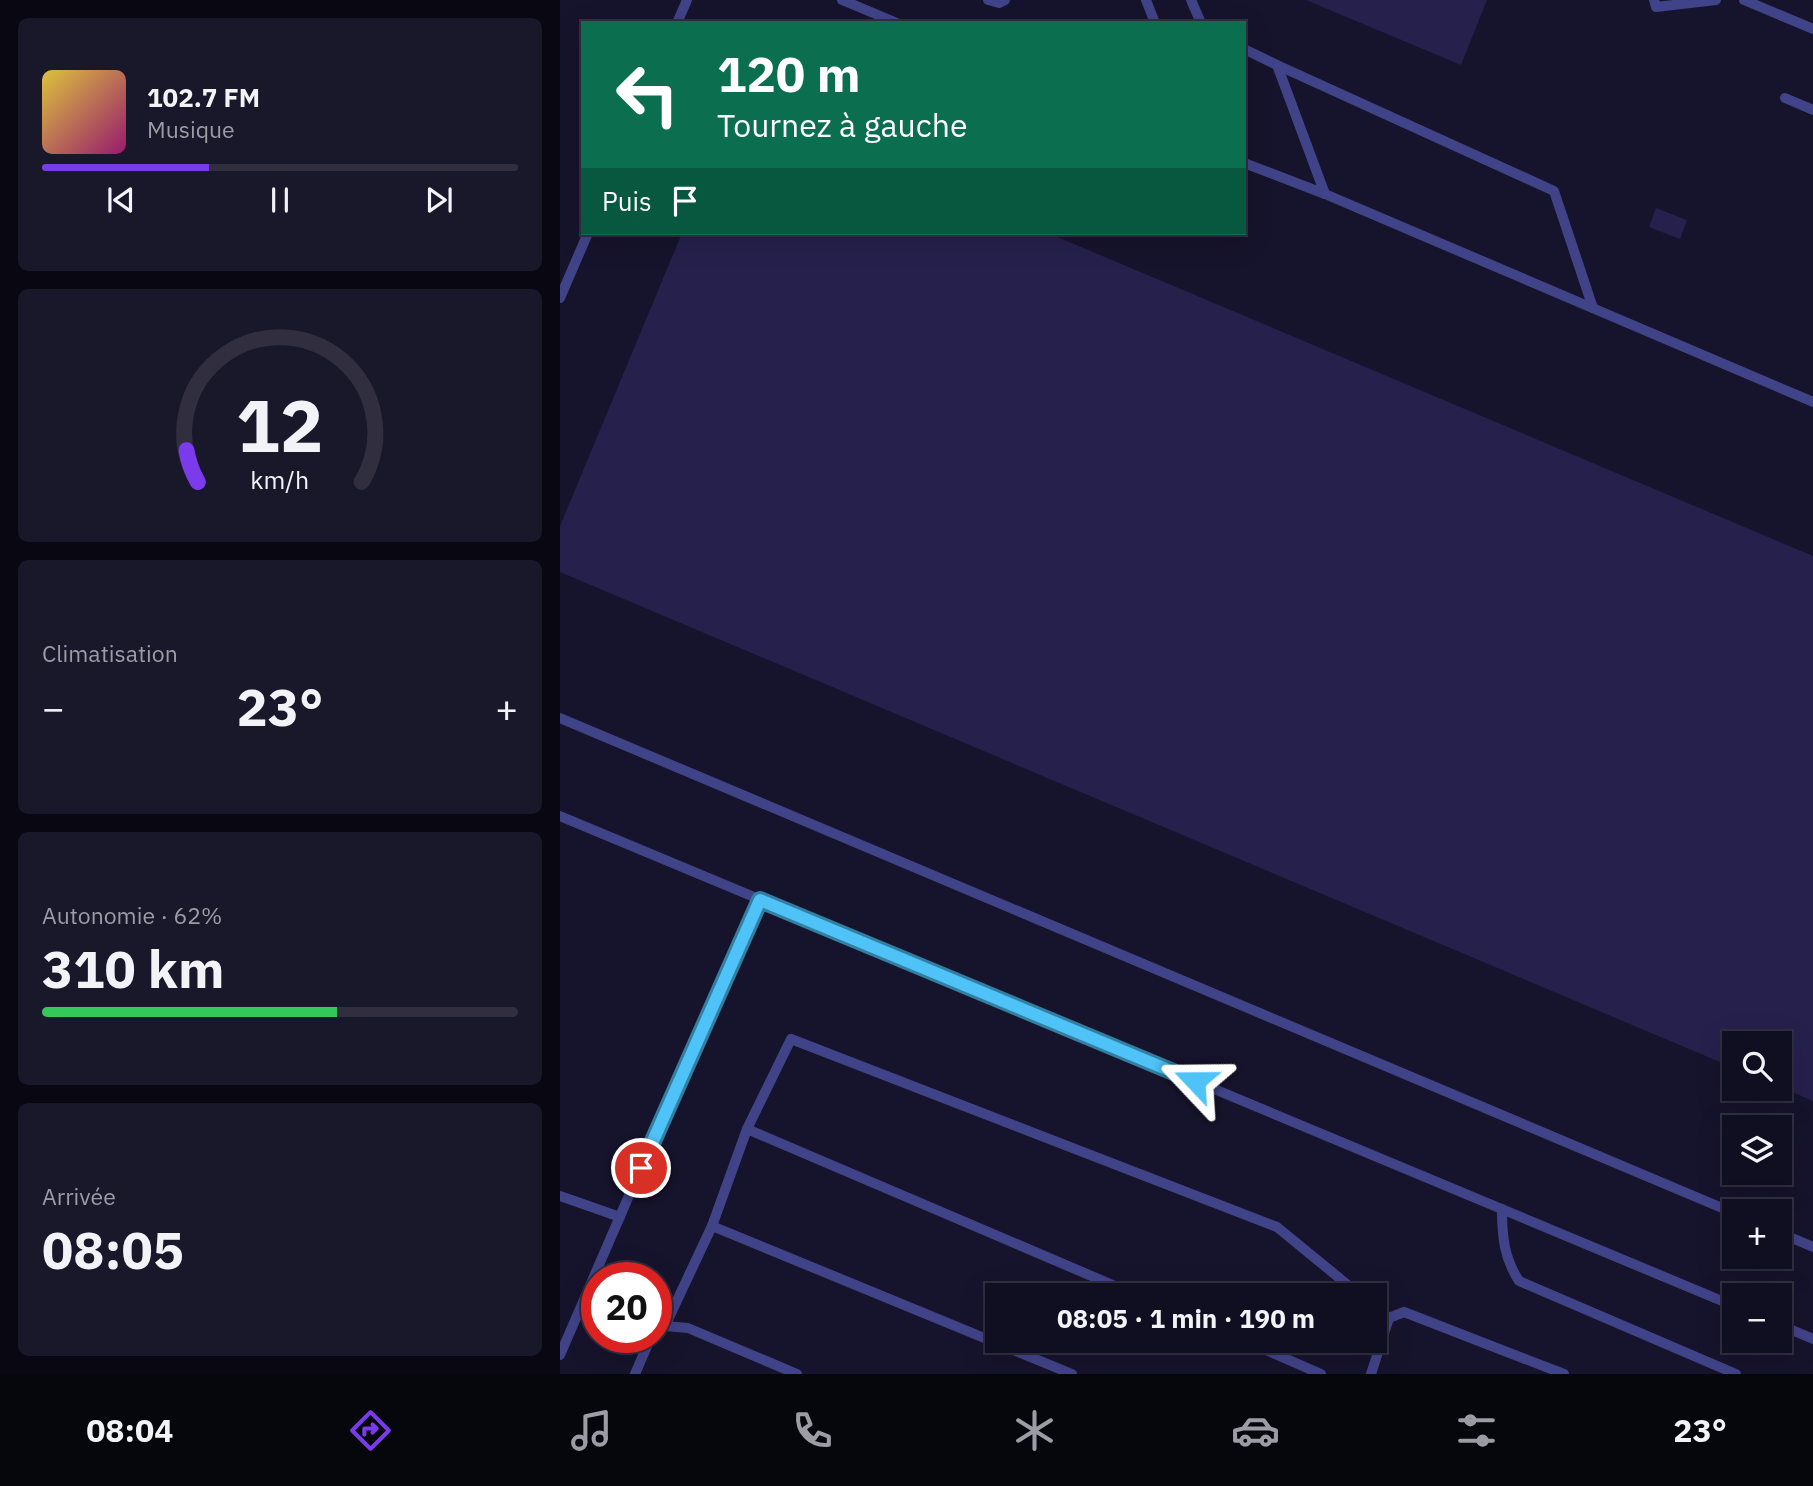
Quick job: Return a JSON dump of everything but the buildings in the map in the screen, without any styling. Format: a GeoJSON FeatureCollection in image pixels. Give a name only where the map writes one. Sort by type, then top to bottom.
{"type":"FeatureCollection","features":[{"type":"Feature","properties":{"kind":"lane"},"geometry":{"type":"LineString","coordinates":[[678,21],[687,0]]}},
{"type":"Feature","properties":{"kind":"lane"},"geometry":{"type":"LineString","coordinates":[[842,0],[892,21]]}},
{"type":"Feature","properties":{"kind":"lane"},"geometry":{"type":"LineString","coordinates":[[988,0],[999,3],[1004,0]]}},
{"type":"Feature","properties":{"kind":"lane"},"geometry":{"type":"LineString","coordinates":[[1146,0],[1154,21]]}},
{"type":"Feature","properties":{"kind":"lane"},"geometry":{"type":"LineString","coordinates":[[1191,0],[1200,21]]}},
{"type":"Feature","properties":{"kind":"lane"},"geometry":{"type":"LineString","coordinates":[[1654,0],[1656,7],[1716,0]]}},
{"type":"Feature","properties":{"kind":"lane"},"geometry":{"type":"LineString","coordinates":[[1744,0],[1813,29]]}},
{"type":"Feature","properties":{"kind":"lane"},"geometry":{"type":"LineString","coordinates":[[1246,50],[1554,191],[1593,308]]}},
{"type":"Feature","properties":{"kind":"lane"},"geometry":{"type":"LineString","coordinates":[[1277,65],[1325,194]]}},
{"type":"Feature","properties":{"kind":"lane"},"geometry":{"type":"LineString","coordinates":[[1785,98],[1813,110]]}},
{"type":"Feature","properties":{"kind":"lane"},"geometry":{"type":"LineString","coordinates":[[1246,164],[1325,194],[1813,401]]}},
{"type":"Feature","properties":{"kind":"lane"},"geometry":{"type":"LineString","coordinates":[[560,298],[587,235]]}},
{"type":"Feature","properties":{"kind":"lane"},"geometry":{"type":"LineString","coordinates":[[560,718],[1722,1208]]}},
{"type":"Feature","properties":{"kind":"lane"},"geometry":{"type":"LineString","coordinates":[[560,816],[1722,1301]]}},
{"type":"Feature","properties":{"kind":"lane"},"geometry":{"type":"LineString","coordinates":[[560,1355],[760,900]]}},
{"type":"Feature","properties":{"kind":"lane"},"geometry":{"type":"LineString","coordinates":[[672,1307],[712,1226],[747,1129],[791,1039],[1277,1227],[1345,1283]]}},
{"type":"Feature","properties":{"kind":"lane"},"geometry":{"type":"LineString","coordinates":[[747,1129],[1108,1283]]}},
{"type":"Feature","properties":{"kind":"lane"},"geometry":{"type":"LineString","coordinates":[[560,1196],[620,1217]]}},
{"type":"Feature","properties":{"kind":"lane"},"geometry":{"type":"LineString","coordinates":[[1502,1209],[1502,1236],[1506,1256],[1518,1281],[1736,1374]]}},
{"type":"Feature","properties":{"kind":"lane"},"geometry":{"type":"LineString","coordinates":[[712,1226],[1072,1374]]}},
{"type":"Feature","properties":{"kind":"lane"},"geometry":{"type":"LineString","coordinates":[[1792,1238],[1813,1247]]}},
{"type":"Feature","properties":{"kind":"lane"},"geometry":{"type":"LineString","coordinates":[[1371,1374],[1389,1318],[1404,1312],[1564,1374]]}},
{"type":"Feature","properties":{"kind":"lane"},"geometry":{"type":"LineString","coordinates":[[672,1329],[688,1328],[797,1374]]}},
{"type":"Feature","properties":{"kind":"lane"},"geometry":{"type":"LineString","coordinates":[[1792,1330],[1813,1339]]}},
{"type":"Feature","properties":{"kind":"lane"},"geometry":{"type":"LineString","coordinates":[[635,1374],[644,1353]]}},
{"type":"Feature","properties":{"kind":"lane"},"geometry":{"type":"LineString","coordinates":[[1273,1353],[1321,1374]]}},
{"type":"Feature","properties":{"kind":"route"},"geometry":{"type":"LineString","coordinates":[[641,1168],[737,946],[760,900],[1195,1081]]}}]}
